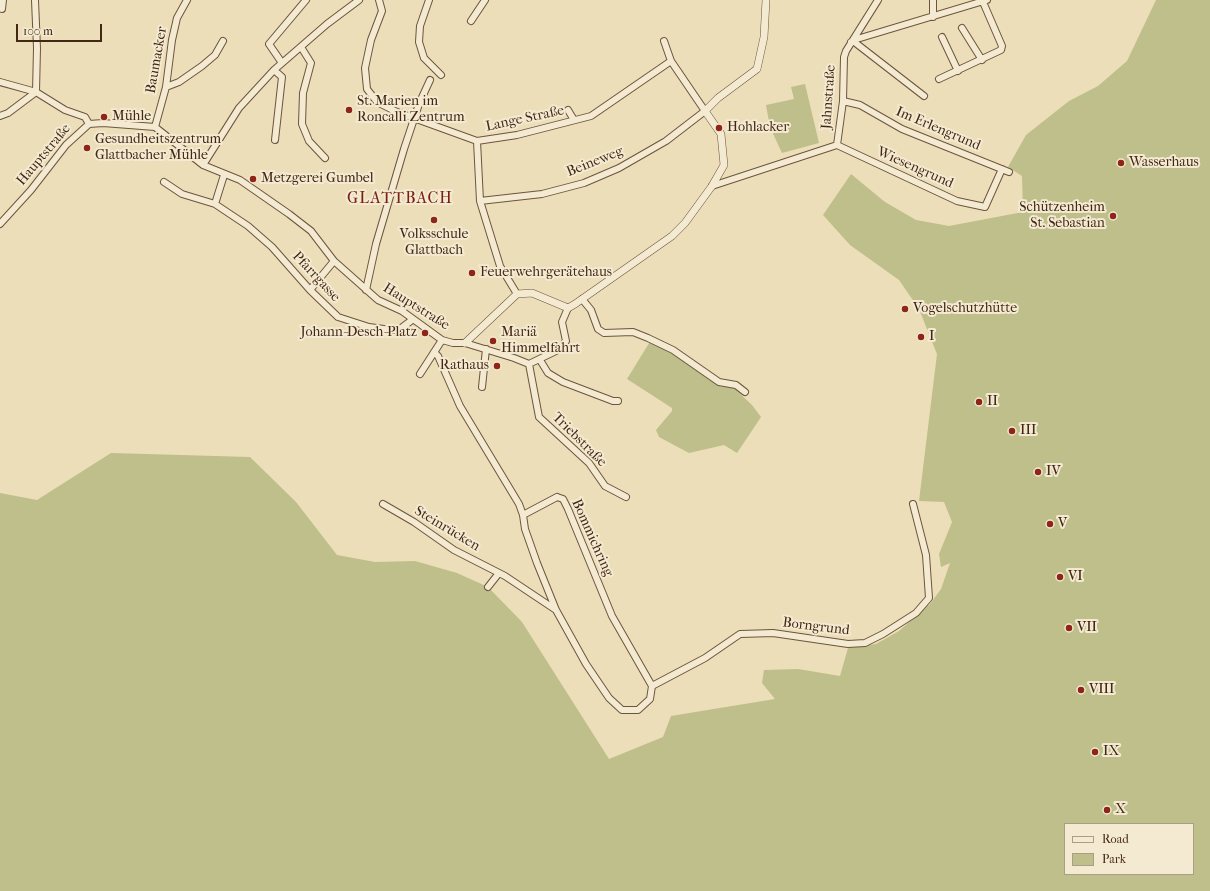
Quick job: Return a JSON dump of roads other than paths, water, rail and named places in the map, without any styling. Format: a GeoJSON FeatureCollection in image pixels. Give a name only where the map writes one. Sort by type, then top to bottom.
{"type":"FeatureCollection","features":[{"type":"Feature","properties":{"kind":"street"},"geometry":{"type":"LineString","coordinates":[[2,9],[3,0]]}},
{"type":"Feature","properties":{"kind":"street"},"geometry":{"type":"LineString","coordinates":[[35,0],[37,48],[36,92]]}},
{"type":"Feature","properties":{"kind":"street","name":"Baumacker"},"geometry":{"type":"LineString","coordinates":[[155,127],[166,86],[172,40],[177,18],[186,0]]}},
{"type":"Feature","properties":{"kind":"street"},"geometry":{"type":"LineString","coordinates":[[282,63],[269,44],[306,0]]}},
{"type":"Feature","properties":{"kind":"street"},"geometry":{"type":"LineString","coordinates":[[204,164],[239,108],[274,70],[327,24],[359,0]]}},
{"type":"Feature","properties":{"kind":"street","name":"Lange Straße"},"geometry":{"type":"LineString","coordinates":[[379,0],[382,11],[371,40],[365,68],[367,89],[377,102],[397,112],[476,142],[517,135],[591,116],[672,61]]}},
{"type":"Feature","properties":{"kind":"street"},"geometry":{"type":"LineString","coordinates":[[429,0],[420,26],[419,42],[424,58],[441,75]]}},
{"type":"Feature","properties":{"kind":"street"},"geometry":{"type":"LineString","coordinates":[[471,21],[485,0]]}},
{"type":"Feature","properties":{"kind":"street"},"geometry":{"type":"LineString","coordinates":[[705,111],[718,98],[757,69],[764,37],[766,0]]}},
{"type":"Feature","properties":{"kind":"street","name":"Jahnstraße"},"geometry":{"type":"LineString","coordinates":[[712,186],[837,145],[843,101],[844,57],[878,0]]}},
{"type":"Feature","properties":{"kind":"street"},"geometry":{"type":"LineString","coordinates":[[933,0],[933,16]]}},
{"type":"Feature","properties":{"kind":"street"},"geometry":{"type":"LineString","coordinates":[[851,43],[933,16],[985,1],[1002,46],[1000,52],[939,79]]}},
{"type":"Feature","properties":{"kind":"street"},"geometry":{"type":"LineString","coordinates":[[962,28],[982,60]]}},
{"type":"Feature","properties":{"kind":"street"},"geometry":{"type":"LineString","coordinates":[[942,37],[958,71]]}},
{"type":"Feature","properties":{"kind":"street"},"geometry":{"type":"LineString","coordinates":[[166,86],[179,82],[202,66],[214,55],[223,41]]}},
{"type":"Feature","properties":{"kind":"street"},"geometry":{"type":"LineString","coordinates":[[529,364],[560,349],[566,341],[562,322],[568,308],[672,236],[695,210],[712,186],[724,165],[721,134],[672,61],[664,41]]}},
{"type":"Feature","properties":{"kind":"street"},"geometry":{"type":"LineString","coordinates":[[851,43],[924,96]]}},
{"type":"Feature","properties":{"kind":"street"},"geometry":{"type":"LineString","coordinates":[[301,47],[311,62],[304,92],[302,124],[309,141],[325,158]]}},
{"type":"Feature","properties":{"kind":"street"},"geometry":{"type":"LineString","coordinates":[[274,70],[282,77],[275,140]]}},
{"type":"Feature","properties":{"kind":"street"},"geometry":{"type":"LineString","coordinates":[[366,290],[376,244],[414,118],[430,80]]}},
{"type":"Feature","properties":{"kind":"street"},"geometry":{"type":"LineString","coordinates":[[0,82],[36,92],[66,110],[85,117],[89,124]]}},
{"type":"Feature","properties":{"kind":"street"},"geometry":{"type":"LineString","coordinates":[[0,116],[8,113],[36,92]]}},
{"type":"Feature","properties":{"kind":"street","name":"Im Erlengrund"},"geometry":{"type":"LineString","coordinates":[[843,101],[860,105],[902,130],[1009,172]]}},
{"type":"Feature","properties":{"kind":"street","name":"Lange Straße"},"geometry":{"type":"LineString","coordinates":[[568,110],[574,120]]}},
{"type":"Feature","properties":{"kind":"street","name":"Beineweg"},"geometry":{"type":"LineString","coordinates":[[480,201],[542,194],[584,183],[619,168],[666,141],[705,111]]}},
{"type":"Feature","properties":{"kind":"street","name":"Hauptstraße"},"geometry":{"type":"LineString","coordinates":[[0,224],[31,190],[66,145],[89,124],[99,123],[155,127],[204,164],[224,175],[240,180],[254,188],[311,231],[334,261],[378,300],[402,311],[412,320],[442,340],[453,343],[465,342],[529,364]]}},
{"type":"Feature","properties":{"kind":"street"},"geometry":{"type":"LineString","coordinates":[[476,142],[480,201],[500,266],[517,294]]}},
{"type":"Feature","properties":{"kind":"street","name":"Wiesengrund"},"geometry":{"type":"LineString","coordinates":[[837,145],[957,201],[985,207],[1002,169]]}},
{"type":"Feature","properties":{"kind":"street"},"geometry":{"type":"LineString","coordinates":[[215,204],[224,175]]}},
{"type":"Feature","properties":{"kind":"street","name":"Pfarrgasse"},"geometry":{"type":"LineString","coordinates":[[164,182],[182,194],[215,204],[248,226],[272,247],[310,290],[338,317],[369,327],[391,330],[400,329],[412,320]]}},
{"type":"Feature","properties":{"kind":"street"},"geometry":{"type":"LineString","coordinates":[[310,290],[334,261]]}},
{"type":"Feature","properties":{"kind":"street"},"geometry":{"type":"LineString","coordinates":[[465,342],[517,294],[532,293],[568,308]]}},
{"type":"Feature","properties":{"kind":"street"},"geometry":{"type":"LineString","coordinates":[[582,299],[591,310],[598,329],[604,333],[633,332],[648,338],[673,350],[719,382],[736,385],[745,392]]}},
{"type":"Feature","properties":{"kind":"street"},"geometry":{"type":"LineString","coordinates":[[420,374],[442,340]]}},
{"type":"Feature","properties":{"kind":"street"},"geometry":{"type":"LineString","coordinates":[[482,387],[486,349]]}},
{"type":"Feature","properties":{"kind":"street"},"geometry":{"type":"LineString","coordinates":[[434,352],[438,356],[460,406],[519,504],[523,515],[525,529],[556,610],[586,664],[609,698],[622,710],[638,710],[645,705],[650,700],[652,686]]}},
{"type":"Feature","properties":{"kind":"street"},"geometry":{"type":"LineString","coordinates":[[540,360],[548,373],[563,382],[612,401],[618,401]]}},
{"type":"Feature","properties":{"kind":"street","name":"Triebstraße"},"geometry":{"type":"LineString","coordinates":[[529,364],[539,417],[589,463],[605,486],[626,497]]}},
{"type":"Feature","properties":{"kind":"street","name":"Bommichring"},"geometry":{"type":"LineString","coordinates":[[523,515],[557,497],[563,499],[612,616],[652,686]]}},
{"type":"Feature","properties":{"kind":"street","name":"Steinrücken"},"geometry":{"type":"LineString","coordinates":[[383,504],[414,522],[454,550],[499,573],[556,610]]}},
{"type":"Feature","properties":{"kind":"street","name":"Borngrund"},"geometry":{"type":"LineString","coordinates":[[652,686],[705,658],[740,634],[773,633],[848,644],[864,643],[883,634],[916,613],[929,598],[926,555],[913,504]]}},
{"type":"Feature","properties":{"kind":"street"},"geometry":{"type":"LineString","coordinates":[[488,587],[499,573]]}},
{"type":"Feature","properties":{"kind":"place","name":"St. Marien im Roncalli Zentrum"},"geometry":{"type":"Point","coordinates":[349,110]}},
{"type":"Feature","properties":{"kind":"place","name":"Mühle"},"geometry":{"type":"Point","coordinates":[104,117]}},
{"type":"Feature","properties":{"kind":"place","name":"Hohlacker"},"geometry":{"type":"Point","coordinates":[719,128]}},
{"type":"Feature","properties":{"kind":"place","name":"Gesundheitszentrum Glattbacher Mühle"},"geometry":{"type":"Point","coordinates":[87,148]}},
{"type":"Feature","properties":{"kind":"place","name":"Wasserhaus"},"geometry":{"type":"Point","coordinates":[1121,163]}},
{"type":"Feature","properties":{"kind":"place","name":"Metzgerei Gumbel"},"geometry":{"type":"Point","coordinates":[253,179]}},
{"type":"Feature","properties":{"kind":"place","name":"Schützenheim St. Sebastian"},"geometry":{"type":"Point","coordinates":[1113,216]}},
{"type":"Feature","properties":{"kind":"place","name":"Volksschule Glattbach"},"geometry":{"type":"Point","coordinates":[434,220]}},
{"type":"Feature","properties":{"kind":"place","name":"Feuerwehrgerätehaus"},"geometry":{"type":"Point","coordinates":[472,273]}},
{"type":"Feature","properties":{"kind":"place","name":"Vogelschutzhütte"},"geometry":{"type":"Point","coordinates":[905,309]}},
{"type":"Feature","properties":{"kind":"place","name":"Johann-Desch-Platz"},"geometry":{"type":"Point","coordinates":[425,333]}},
{"type":"Feature","properties":{"kind":"place","name":"I"},"geometry":{"type":"Point","coordinates":[921,337]}},
{"type":"Feature","properties":{"kind":"place","name":"Mariä Himmelfahrt"},"geometry":{"type":"Point","coordinates":[493,341]}},
{"type":"Feature","properties":{"kind":"place","name":"Rathaus"},"geometry":{"type":"Point","coordinates":[497,366]}},
{"type":"Feature","properties":{"kind":"place","name":"II"},"geometry":{"type":"Point","coordinates":[979,402]}},
{"type":"Feature","properties":{"kind":"place","name":"III"},"geometry":{"type":"Point","coordinates":[1012,431]}},
{"type":"Feature","properties":{"kind":"place","name":"IV"},"geometry":{"type":"Point","coordinates":[1038,472]}},
{"type":"Feature","properties":{"kind":"place","name":"V"},"geometry":{"type":"Point","coordinates":[1050,524]}},
{"type":"Feature","properties":{"kind":"place","name":"VI"},"geometry":{"type":"Point","coordinates":[1060,577]}},
{"type":"Feature","properties":{"kind":"place","name":"VII"},"geometry":{"type":"Point","coordinates":[1069,628]}},
{"type":"Feature","properties":{"kind":"place","name":"VIII"},"geometry":{"type":"Point","coordinates":[1081,690]}},
{"type":"Feature","properties":{"kind":"place","name":"IX"},"geometry":{"type":"Point","coordinates":[1095,752]}},
{"type":"Feature","properties":{"kind":"place","name":"X"},"geometry":{"type":"Point","coordinates":[1107,810]}},
{"type":"Feature","properties":{"kind":"district","name":"GLATTBACH"},"geometry":{"type":"Point","coordinates":[400,199]}}]}
